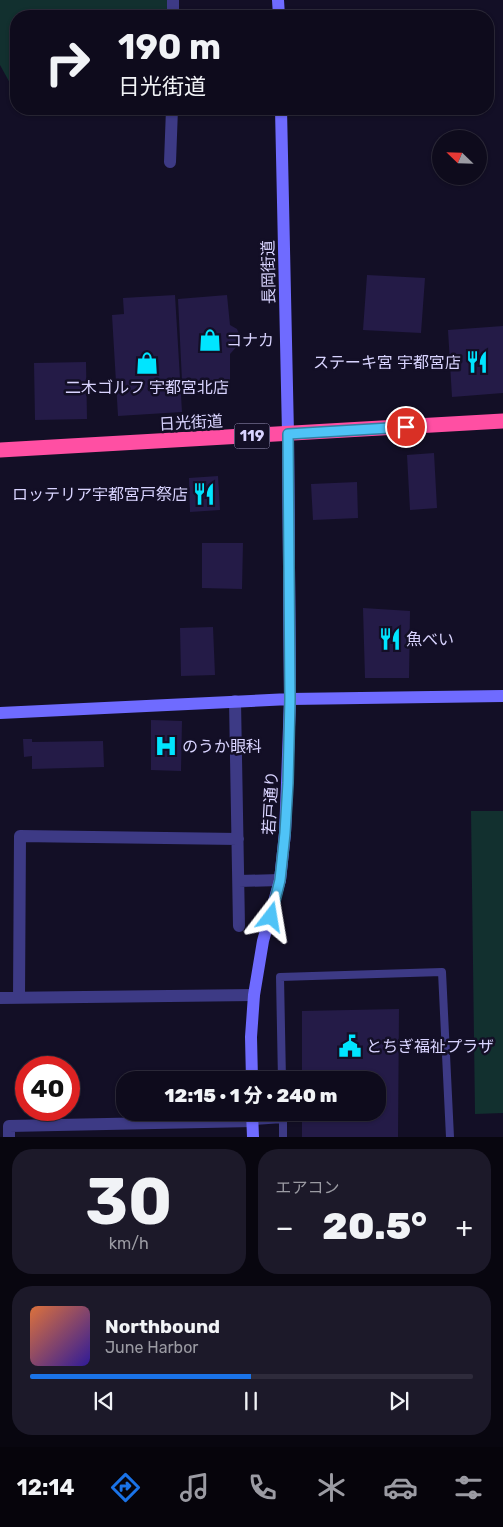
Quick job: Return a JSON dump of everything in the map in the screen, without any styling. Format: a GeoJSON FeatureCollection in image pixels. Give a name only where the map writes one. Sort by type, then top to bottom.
{"type":"FeatureCollection","features":[{"type":"Feature","properties":{"kind":"highway","name":"日光街道"},"geometry":{"type":"LineString","coordinates":[[0,450],[503,421]]}},
{"type":"Feature","properties":{"kind":"street"},"geometry":{"type":"LineString","coordinates":[[170,162],[172,115]]}},
{"type":"Feature","properties":{"kind":"street","name":"長岡街道"},"geometry":{"type":"LineString","coordinates":[[281,115],[288,434]]}},
{"type":"Feature","properties":{"kind":"street","name":"若戸通り"},"geometry":{"type":"LineString","coordinates":[[252,1071],[251,1037],[254,995],[264,941],[280,880],[285,833],[290,699],[288,434]]}},
{"type":"Feature","properties":{"kind":"street"},"geometry":{"type":"LineString","coordinates":[[0,713],[290,699],[503,696]]}},
{"type":"Feature","properties":{"kind":"street"},"geometry":{"type":"LineString","coordinates":[[235,701],[240,882],[239,926]]}},
{"type":"Feature","properties":{"kind":"street"},"geometry":{"type":"LineString","coordinates":[[19,998],[20,836],[238,839]]}},
{"type":"Feature","properties":{"kind":"street"},"geometry":{"type":"LineString","coordinates":[[240,882],[280,880]]}},
{"type":"Feature","properties":{"kind":"street"},"geometry":{"type":"LineString","coordinates":[[0,998],[254,995]]}},
{"type":"Feature","properties":{"kind":"street"},"geometry":{"type":"LineString","coordinates":[[9,1137],[9,1126],[144,1121]]}},
{"type":"Feature","properties":{"kind":"street"},"geometry":{"type":"LineString","coordinates":[[252,1121],[253,1137]]}},
{"type":"Feature","properties":{"kind":"lane"},"geometry":{"type":"LineString","coordinates":[[282,1071],[280,977],[442,972],[450,1137]]}},
{"type":"Feature","properties":{"kind":"lane"},"geometry":{"type":"LineString","coordinates":[[283,1121],[283,1137]]}},
{"type":"Feature","properties":{"kind":"green space"},"geometry":{"type":"Polygon","coordinates":[[[0,0],[175,0],[174,10],[10,10],[10,83],[0,65],[0,0]]]}},
{"type":"Feature","properties":{"kind":"green space"},"geometry":{"type":"Polygon","coordinates":[[[471,811],[503,811],[503,1113],[475,1114],[471,811]]]}},
{"type":"Feature","properties":{"kind":"building"},"geometry":{"type":"Polygon","coordinates":[[[367,275],[425,278],[421,333],[363,330],[367,275]]]}},
{"type":"Feature","properties":{"kind":"building","name":"二木ゴルフ 宇都宮北店"},"geometry":{"type":"Polygon","coordinates":[[[175,295],[182,412],[118,416],[112,315],[124,314],[123,298],[175,295]]]}},
{"type":"Feature","properties":{"kind":"building","name":"コナカ"},"geometry":{"type":"Polygon","coordinates":[[[227,295],[230,325],[237,329],[240,336],[239,344],[230,354],[230,380],[182,381],[178,299],[227,295]]]}},
{"type":"Feature","properties":{"kind":"building","name":"ステーキ宮 宇都宮店"},"geometry":{"type":"Polygon","coordinates":[[[503,326],[503,393],[452,397],[448,330],[503,326]]]}},
{"type":"Feature","properties":{"kind":"building"},"geometry":{"type":"Polygon","coordinates":[[[86,362],[87,419],[35,420],[34,363],[86,362]]]}},
{"type":"Feature","properties":{"kind":"building"},"geometry":{"type":"Polygon","coordinates":[[[434,453],[437,508],[410,510],[407,455],[434,453]]]}},
{"type":"Feature","properties":{"kind":"building","name":"ロッテリア宇都宮戸祭店"},"geometry":{"type":"Polygon","coordinates":[[[218,476],[220,510],[190,512],[189,478],[218,476]]]}},
{"type":"Feature","properties":{"kind":"building"},"geometry":{"type":"Polygon","coordinates":[[[357,482],[358,518],[313,520],[311,484],[357,482]]]}},
{"type":"Feature","properties":{"kind":"building"},"geometry":{"type":"Polygon","coordinates":[[[202,543],[243,543],[242,589],[202,588],[202,543]]]}},
{"type":"Feature","properties":{"kind":"building"},"geometry":{"type":"Polygon","coordinates":[[[363,608],[410,611],[409,678],[365,678],[363,608]]]}},
{"type":"Feature","properties":{"kind":"building"},"geometry":{"type":"Polygon","coordinates":[[[213,627],[215,675],[181,676],[180,628],[213,627]]]}},
{"type":"Feature","properties":{"kind":"building","name":"のうか眼科"},"geometry":{"type":"Polygon","coordinates":[[[151,720],[182,721],[181,771],[151,770],[151,720]]]}},
{"type":"Feature","properties":{"kind":"building"},"geometry":{"type":"Polygon","coordinates":[[[23,739],[32,739],[32,742],[103,741],[104,767],[32,769],[32,756],[24,757],[23,739]]]}},
{"type":"Feature","properties":{"kind":"building","name":"とちぎ福祉プラザ"},"geometry":{"type":"Polygon","coordinates":[[[399,1009],[398,1137],[302,1137],[302,1121],[386,1121],[386,1071],[302,1071],[302,1011],[399,1009]]]}},
{"type":"Feature","properties":{"kind":"place","name":"コナカ"},"geometry":{"type":"Point","coordinates":[210,340]}},
{"type":"Feature","properties":{"kind":"place","name":"ステーキ宮 宇都宮店"},"geometry":{"type":"Point","coordinates":[477,362]}},
{"type":"Feature","properties":{"kind":"place","name":"二木ゴルフ 宇都宮北店"},"geometry":{"type":"Point","coordinates":[147,363]}},
{"type":"Feature","properties":{"kind":"place","name":"ロッテリア宇都宮戸祭店"},"geometry":{"type":"Point","coordinates":[204,494]}},
{"type":"Feature","properties":{"kind":"place","name":"魚べい"},"geometry":{"type":"Point","coordinates":[390,639]}},
{"type":"Feature","properties":{"kind":"place","name":"のうか眼科"},"geometry":{"type":"Point","coordinates":[166,746]}},
{"type":"Feature","properties":{"kind":"place","name":"とちぎ福祉プラザ"},"geometry":{"type":"Point","coordinates":[350,1046]}},
{"type":"Feature","properties":{"kind":"route"},"geometry":{"type":"LineString","coordinates":[[271,917],[280,880],[288,783],[290,699],[288,434],[406,427]]}}]}
